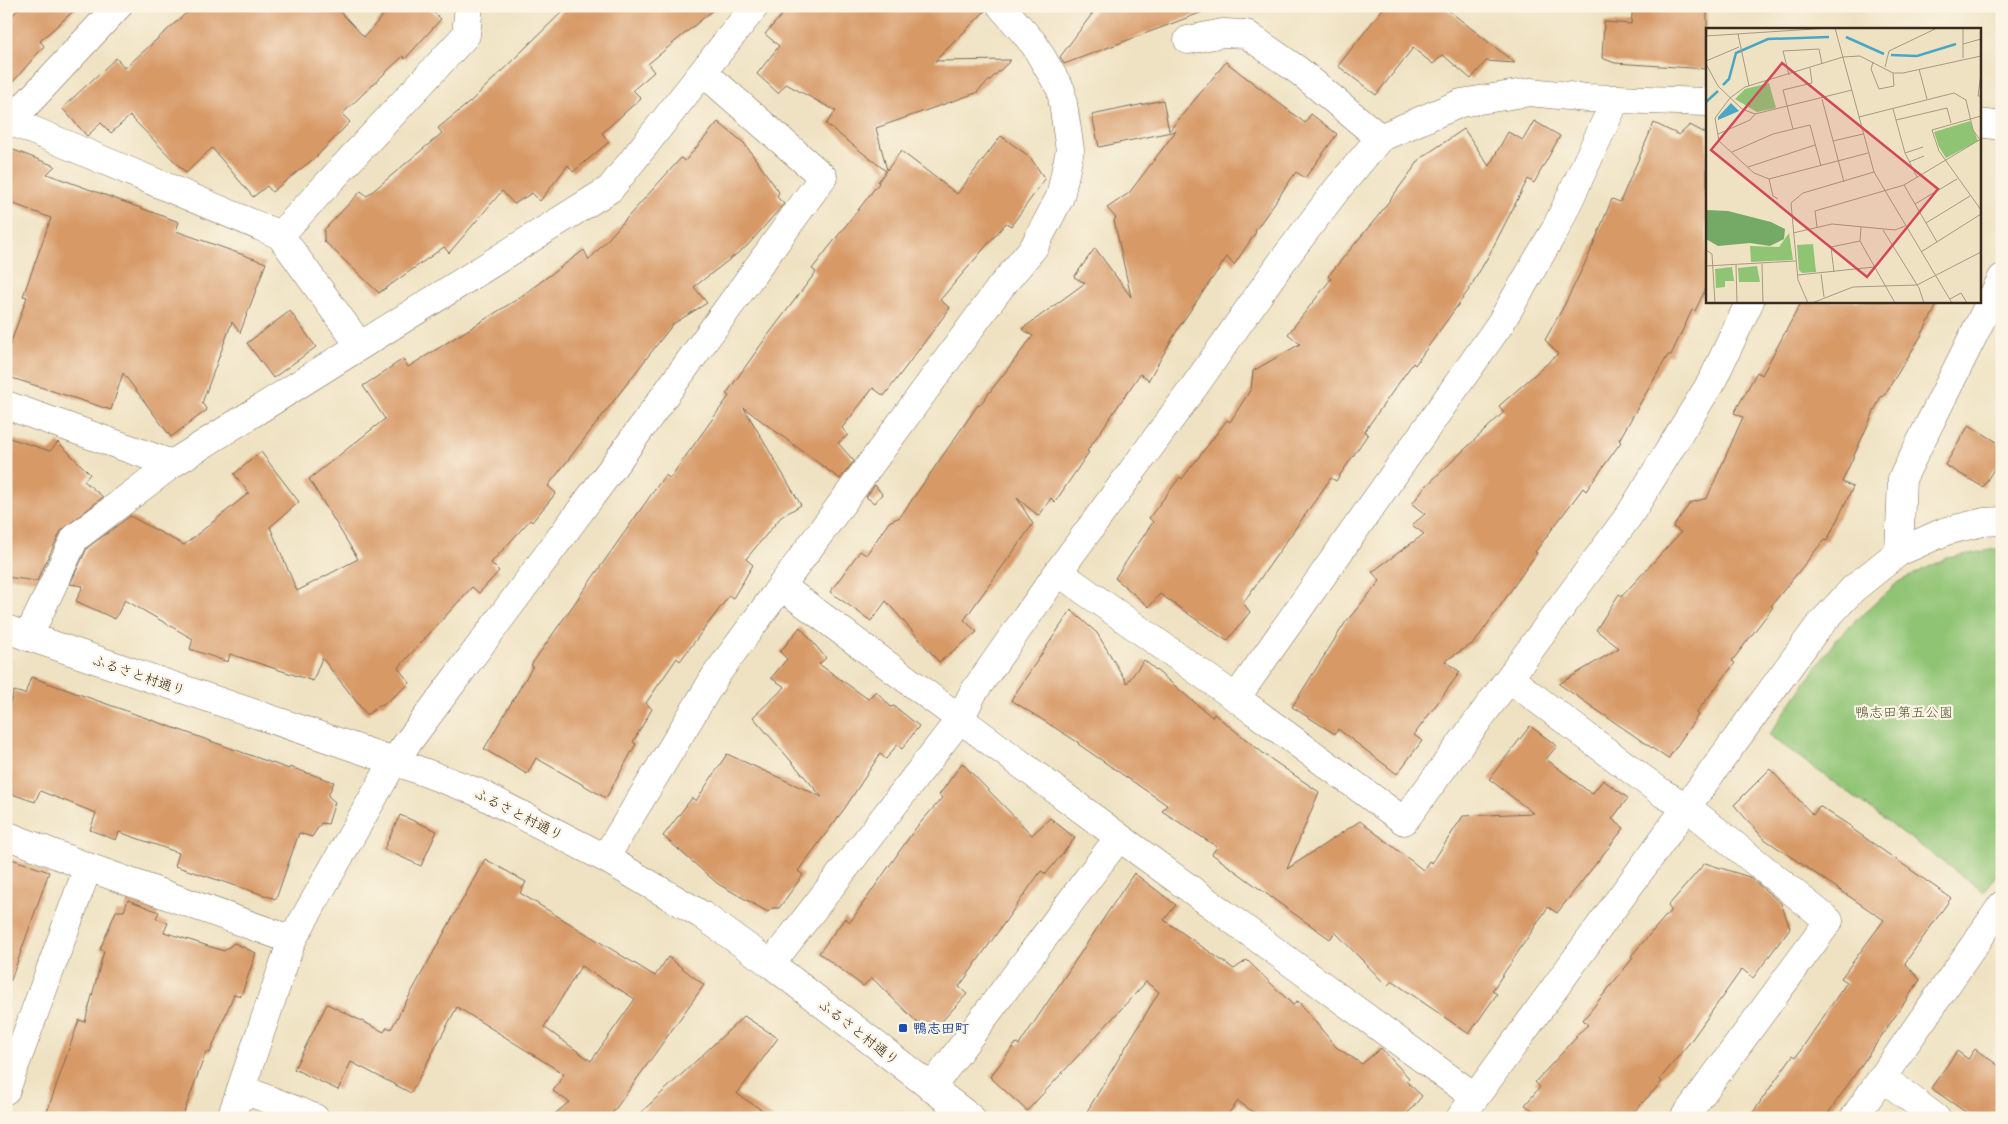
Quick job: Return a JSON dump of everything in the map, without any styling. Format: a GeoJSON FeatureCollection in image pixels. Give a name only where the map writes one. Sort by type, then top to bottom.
{"type":"FeatureCollection","features":[{"type":"Feature","properties":{"kind":"street"},"geometry":{"type":"LineString","coordinates":[[118,6],[9,120],[280,235],[360,346]]}},
{"type":"Feature","properties":{"kind":"street"},"geometry":{"type":"LineString","coordinates":[[280,235],[466,35],[469,6]]}},
{"type":"Feature","properties":{"kind":"street"},"geometry":{"type":"LineString","coordinates":[[17,633],[75,538],[172,464],[610,189],[755,6]]}},
{"type":"Feature","properties":{"kind":"street"},"geometry":{"type":"LineString","coordinates":[[605,858],[716,675],[999,289],[1034,247],[1060,197],[1070,150],[1061,90],[1034,44],[1001,6]]}},
{"type":"Feature","properties":{"kind":"street"},"geometry":{"type":"LineString","coordinates":[[1188,40],[1223,32],[1246,34],[1299,71],[1380,138]]}},
{"type":"Feature","properties":{"kind":"street"},"geometry":{"type":"LineString","coordinates":[[231,1118],[292,940],[394,761],[610,471],[824,177],[704,72]]}},
{"type":"Feature","properties":{"kind":"street"},"geometry":{"type":"LineString","coordinates":[[771,964],[960,719],[973,693],[1058,572],[1194,387],[1281,263],[1338,188],[1380,138],[1461,103],[1530,92],[1587,98],[1706,102]]}},
{"type":"Feature","properties":{"kind":"street"},"geometry":{"type":"LineString","coordinates":[[1236,698],[1500,324],[1556,228],[1616,99]]}},
{"type":"Feature","properties":{"kind":"street"},"geometry":{"type":"LineString","coordinates":[[1980,124],[2002,126]]}},
{"type":"Feature","properties":{"kind":"street"},"geometry":{"type":"LineString","coordinates":[[1899,552],[1902,479],[2002,278]]}},
{"type":"Feature","properties":{"kind":"street"},"geometry":{"type":"LineString","coordinates":[[1058,572],[1236,698],[1404,821],[1630,514],[1713,379],[1750,302]]}},
{"type":"Feature","properties":{"kind":"street"},"geometry":{"type":"LineString","coordinates":[[6,405],[172,464]]}},
{"type":"Feature","properties":{"kind":"street"},"geometry":{"type":"LineString","coordinates":[[781,586],[1119,837],[1468,1107],[1817,628],[1853,589],[1899,552],[1946,531],[1984,522],[2002,521]]}},
{"type":"Feature","properties":{"kind":"street","name":"ふるさと村通り"},"geometry":{"type":"LineString","coordinates":[[17,633],[394,761],[477,792],[605,858],[702,915],[771,964],[971,1118]]}},
{"type":"Feature","properties":{"kind":"street"},"geometry":{"type":"LineString","coordinates":[[1510,679],[1662,793],[1687,807],[1829,921],[1684,1118]]}},
{"type":"Feature","properties":{"kind":"street"},"geometry":{"type":"LineString","coordinates":[[6,835],[88,867],[292,940]]}},
{"type":"Feature","properties":{"kind":"street"},"geometry":{"type":"LineString","coordinates":[[931,1088],[1119,837]]}},
{"type":"Feature","properties":{"kind":"street"},"geometry":{"type":"LineString","coordinates":[[6,1090],[88,867]]}},
{"type":"Feature","properties":{"kind":"street"},"geometry":{"type":"LineString","coordinates":[[1854,1118],[2002,905]]}},
{"type":"Feature","properties":{"kind":"street"},"geometry":{"type":"LineString","coordinates":[[1882,1077],[1936,1118]]}},
{"type":"Feature","properties":{"kind":"street"},"geometry":{"type":"LineString","coordinates":[[242,1089],[315,1118]]}},
{"type":"Feature","properties":{"kind":"green space","name":"鴨志田第五公園"},"geometry":{"type":"Polygon","coordinates":[[[2002,548],[2002,867],[1984,892],[1769,735],[1837,638],[1898,582],[1947,558],[2002,548]]]}},
{"type":"Feature","properties":{"kind":"building"},"geometry":{"type":"Polygon","coordinates":[[[22,6],[79,6],[40,41],[44,46],[6,90],[6,21],[22,6]]]}},
{"type":"Feature","properties":{"kind":"building"},"geometry":{"type":"Polygon","coordinates":[[[194,6],[335,6],[364,37],[391,6],[427,6],[441,19],[405,59],[403,56],[342,114],[350,122],[317,156],[272,192],[267,186],[253,197],[212,148],[186,173],[130,116],[111,133],[101,123],[87,136],[62,108],[116,58],[125,68],[194,6]]]}},
{"type":"Feature","properties":{"kind":"building"},"geometry":{"type":"Polygon","coordinates":[[[568,6],[718,6],[648,64],[654,72],[633,90],[641,98],[602,133],[609,142],[573,172],[568,165],[540,201],[532,193],[514,204],[502,191],[449,253],[444,247],[379,293],[324,241],[324,230],[361,191],[367,196],[442,133],[438,128],[470,102],[568,6]]]}},
{"type":"Feature","properties":{"kind":"building"},"geometry":{"type":"Polygon","coordinates":[[[790,6],[986,6],[986,10],[935,61],[1011,60],[976,93],[876,128],[887,170],[901,151],[957,194],[1001,136],[1030,157],[1045,179],[1011,226],[1006,223],[940,300],[950,308],[884,396],[873,388],[842,428],[848,435],[838,443],[854,461],[840,479],[744,408],[801,505],[781,517],[746,559],[753,565],[733,598],[729,596],[680,661],[677,658],[646,703],[652,709],[633,742],[636,744],[606,798],[536,758],[527,774],[484,749],[533,666],[531,665],[665,475],[670,478],[729,396],[726,394],[816,272],[812,269],[879,183],[886,171],[826,124],[836,111],[786,84],[778,93],[757,74],[779,46],[765,34],[790,6]]]}},
{"type":"Feature","properties":{"kind":"building"},"geometry":{"type":"Polygon","coordinates":[[[1098,6],[1207,6],[1208,10],[1064,64],[1060,57],[1098,6]]]}},
{"type":"Feature","properties":{"kind":"building"},"geometry":{"type":"Polygon","coordinates":[[[1385,6],[1443,6],[1515,63],[1486,61],[1471,79],[1443,55],[1433,64],[1413,48],[1376,95],[1338,66],[1385,6]]]}},
{"type":"Feature","properties":{"kind":"building"},"geometry":{"type":"Polygon","coordinates":[[[1633,6],[1707,11],[1706,69],[1615,63],[1602,58],[1604,22],[1631,24],[1633,6]]]}},
{"type":"Feature","properties":{"kind":"building"},"geometry":{"type":"Polygon","coordinates":[[[1226,62],[1305,123],[1311,114],[1337,134],[1305,178],[1296,172],[1234,265],[1227,257],[1179,327],[1148,381],[1148,379],[1140,374],[1087,451],[1089,452],[1055,502],[1051,498],[1039,516],[1017,498],[1033,524],[964,620],[977,632],[939,662],[886,601],[871,621],[830,592],[860,551],[866,555],[889,522],[900,517],[978,405],[1033,336],[1022,329],[1085,283],[1074,277],[1095,248],[1131,297],[1114,220],[1116,218],[1107,208],[1129,193],[1176,131],[1099,147],[1092,115],[1163,100],[1169,131],[1226,62]]]}},
{"type":"Feature","properties":{"kind":"building"},"geometry":{"type":"Polygon","coordinates":[[[1534,121],[1560,136],[1534,183],[1528,179],[1489,255],[1468,291],[1415,365],[1413,363],[1364,432],[1368,434],[1336,481],[1331,478],[1243,603],[1250,612],[1227,641],[1160,594],[1149,607],[1115,578],[1153,522],[1149,518],[1180,477],[1182,479],[1227,420],[1230,422],[1251,389],[1253,371],[1300,344],[1288,334],[1331,279],[1328,276],[1378,216],[1421,158],[1464,129],[1489,166],[1508,132],[1523,140],[1534,121]]]}},
{"type":"Feature","properties":{"kind":"building"},"geometry":{"type":"Polygon","coordinates":[[[718,122],[744,143],[779,192],[777,197],[784,204],[747,246],[694,287],[707,303],[673,324],[548,486],[556,493],[532,522],[530,520],[491,563],[499,571],[479,593],[472,587],[398,668],[410,683],[382,706],[381,704],[367,715],[322,658],[313,681],[230,654],[228,662],[190,649],[193,639],[125,600],[115,619],[76,601],[83,586],[70,584],[87,548],[130,516],[184,545],[249,493],[234,474],[261,452],[299,502],[270,527],[297,591],[358,559],[309,479],[385,419],[363,386],[403,359],[408,367],[516,300],[584,250],[589,260],[681,158],[685,161],[718,122]]]}},
{"type":"Feature","properties":{"kind":"building"},"geometry":{"type":"Polygon","coordinates":[[[1654,123],[1679,135],[1690,125],[1706,133],[1706,288],[1695,311],[1692,310],[1671,355],[1668,355],[1619,440],[1621,442],[1586,491],[1583,488],[1535,552],[1537,553],[1475,642],[1445,661],[1460,672],[1414,735],[1422,741],[1397,774],[1338,729],[1335,734],[1292,707],[1345,623],[1380,581],[1372,572],[1424,534],[1412,525],[1425,514],[1412,504],[1423,489],[1504,412],[1499,406],[1558,354],[1545,340],[1589,255],[1612,199],[1620,202],[1654,123]]]}},
{"type":"Feature","properties":{"kind":"building"},"geometry":{"type":"Polygon","coordinates":[[[6,147],[55,166],[47,174],[179,222],[176,231],[266,263],[240,333],[232,322],[202,403],[207,410],[171,437],[123,373],[111,410],[6,376],[6,356],[27,297],[23,296],[51,218],[6,201],[6,147]]]}},
{"type":"Feature","properties":{"kind":"building"},"geometry":{"type":"Polygon","coordinates":[[[1801,302],[1938,302],[1921,336],[1883,397],[1881,396],[1842,482],[1853,487],[1827,541],[1824,540],[1771,606],[1773,607],[1732,661],[1735,663],[1696,713],[1698,715],[1668,759],[1559,684],[1619,648],[1596,630],[1619,594],[1622,596],[1681,532],[1673,527],[1690,503],[1707,498],[1743,417],[1734,413],[1757,372],[1762,375],[1801,302]]]}},
{"type":"Feature","properties":{"kind":"building"},"geometry":{"type":"Polygon","coordinates":[[[290,311],[316,347],[273,378],[247,343],[290,311]]]}},
{"type":"Feature","properties":{"kind":"building"},"geometry":{"type":"Polygon","coordinates":[[[1969,425],[2002,445],[2002,456],[1983,487],[1945,465],[1969,425]]]}},
{"type":"Feature","properties":{"kind":"building"},"geometry":{"type":"Polygon","coordinates":[[[6,437],[50,451],[58,442],[90,474],[84,481],[103,497],[61,531],[37,581],[6,577],[6,437]]]}},
{"type":"Feature","properties":{"kind":"building"},"geometry":{"type":"Polygon","coordinates":[[[875,485],[882,494],[874,503],[866,497],[875,485]]]}},
{"type":"Feature","properties":{"kind":"building"},"geometry":{"type":"Polygon","coordinates":[[[1071,610],[1097,633],[1127,683],[1144,660],[1212,717],[1214,714],[1268,757],[1319,792],[1287,869],[1360,821],[1423,870],[1429,861],[1432,863],[1463,816],[1533,813],[1489,779],[1530,726],[1557,746],[1546,759],[1592,794],[1603,780],[1628,798],[1612,819],[1624,828],[1557,913],[1548,907],[1492,991],[1497,994],[1469,1034],[1392,981],[1387,986],[1335,932],[1330,939],[1279,903],[1212,854],[1217,847],[1162,811],[1167,805],[1079,743],[1011,700],[1071,610]]]}},
{"type":"Feature","properties":{"kind":"building"},"geometry":{"type":"Polygon","coordinates":[[[800,627],[826,658],[819,664],[868,699],[876,691],[891,707],[894,706],[919,726],[902,749],[897,745],[886,759],[880,754],[845,808],[798,871],[803,875],[779,908],[772,908],[768,912],[718,884],[663,836],[692,798],[696,801],[727,754],[822,797],[753,717],[785,687],[771,678],[787,659],[780,652],[800,627]]]}},
{"type":"Feature","properties":{"kind":"building"},"geometry":{"type":"Polygon","coordinates":[[[31,677],[289,769],[290,767],[334,782],[328,796],[335,802],[328,824],[321,823],[312,837],[299,833],[276,899],[175,866],[179,853],[119,832],[116,840],[90,830],[96,813],[40,791],[35,802],[6,792],[6,713],[14,691],[25,694],[31,677]]]}},
{"type":"Feature","properties":{"kind":"building"},"geometry":{"type":"Polygon","coordinates":[[[962,763],[1032,835],[1050,818],[1075,838],[1046,874],[1041,871],[959,987],[967,994],[943,1020],[925,1030],[872,978],[863,986],[819,953],[845,918],[850,922],[915,829],[942,798],[939,795],[962,763]]]}},
{"type":"Feature","properties":{"kind":"building"},"geometry":{"type":"Polygon","coordinates":[[[1770,769],[1813,815],[1819,806],[1852,827],[1951,898],[1905,963],[1920,980],[1825,1118],[1749,1118],[1793,1055],[1796,1057],[1847,982],[1841,978],[1884,920],[1763,838],[1734,805],[1770,769]]]}},
{"type":"Feature","properties":{"kind":"building"},"geometry":{"type":"Polygon","coordinates":[[[400,815],[437,831],[421,866],[384,849],[400,815]]]}},
{"type":"Feature","properties":{"kind":"building"},"geometry":{"type":"Polygon","coordinates":[[[6,857],[49,872],[11,980],[6,980],[6,857]]]}},
{"type":"Feature","properties":{"kind":"building"},"geometry":{"type":"Polygon","coordinates":[[[485,859],[526,882],[520,893],[655,976],[668,957],[704,985],[609,1118],[550,1118],[569,1102],[553,1091],[564,1074],[457,1007],[411,1093],[351,1062],[338,1090],[294,1069],[327,1004],[384,1032],[387,1027],[391,1029],[485,859]],[[581,966],[544,1027],[591,1061],[635,999],[581,966]]]}},
{"type":"Feature","properties":{"kind":"building"},"geometry":{"type":"Polygon","coordinates":[[[1705,863],[1749,877],[1781,903],[1790,928],[1753,978],[1742,969],[1690,1042],[1660,1079],[1662,1082],[1628,1118],[1545,1118],[1525,1105],[1540,1087],[1535,1082],[1577,1037],[1575,1036],[1588,1025],[1583,1020],[1633,958],[1631,956],[1671,910],[1668,906],[1705,863]]]}},
{"type":"Feature","properties":{"kind":"building"},"geometry":{"type":"Polygon","coordinates":[[[1134,873],[1176,905],[1164,920],[1234,969],[1247,960],[1293,1005],[1298,1001],[1336,1047],[1362,1064],[1381,1048],[1409,1078],[1406,1081],[1422,1096],[1404,1118],[1261,1118],[1238,1101],[1225,1118],[1083,1118],[1159,992],[1146,982],[1027,1111],[990,1077],[1016,1043],[1019,1045],[1134,873]]]}},
{"type":"Feature","properties":{"kind":"building"},"geometry":{"type":"Polygon","coordinates":[[[128,900],[159,912],[156,918],[168,923],[164,932],[224,951],[234,943],[256,953],[241,996],[234,994],[210,1053],[206,1052],[182,1118],[45,1118],[79,1020],[85,1022],[104,951],[100,949],[116,911],[124,911],[128,900]]]}},
{"type":"Feature","properties":{"kind":"building"},"geometry":{"type":"Polygon","coordinates":[[[744,1016],[778,1038],[737,1094],[774,1118],[635,1118],[744,1016]]]}},
{"type":"Feature","properties":{"kind":"building"},"geometry":{"type":"Polygon","coordinates":[[[1975,1049],[2002,1068],[2002,1118],[1974,1118],[1931,1088],[1957,1051],[1968,1059],[1975,1049]]]}},
{"type":"Feature","properties":{"kind":"place","name":"鴨志田町"},"geometry":{"type":"Point","coordinates":[903,1028]}}]}
